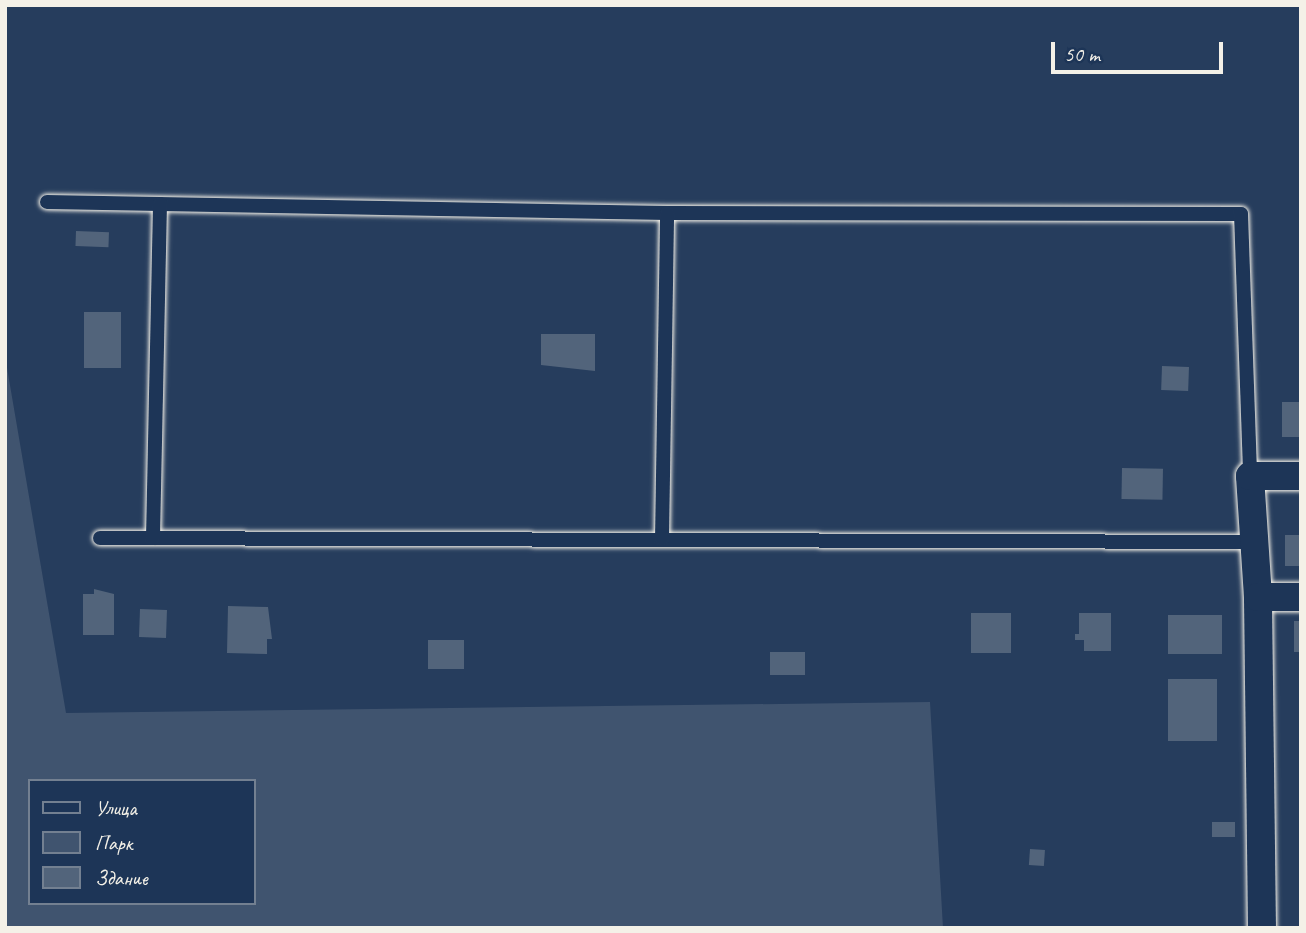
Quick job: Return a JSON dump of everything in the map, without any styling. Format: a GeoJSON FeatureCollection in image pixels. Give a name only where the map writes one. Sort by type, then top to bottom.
{"type":"FeatureCollection","features":[{"type":"Feature","properties":{"kind":"street"},"geometry":{"type":"LineString","coordinates":[[1262,928],[1258,597],[1250,476],[1301,476]]}},
{"type":"Feature","properties":{"kind":"street"},"geometry":{"type":"LineString","coordinates":[[1258,597],[1301,597]]}},
{"type":"Feature","properties":{"kind":"lane"},"geometry":{"type":"LineString","coordinates":[[47,202],[667,213],[1241,214],[1250,476]]}},
{"type":"Feature","properties":{"kind":"lane"},"geometry":{"type":"LineString","coordinates":[[153,538],[160,204]]}},
{"type":"Feature","properties":{"kind":"lane"},"geometry":{"type":"LineString","coordinates":[[662,539],[667,213]]}},
{"type":"Feature","properties":{"kind":"lane"},"geometry":{"type":"LineString","coordinates":[[100,538],[1255,542]]}},
{"type":"Feature","properties":{"kind":"green space"},"geometry":{"type":"Polygon","coordinates":[[[5,356],[66,713],[930,702],[943,928],[5,928],[5,356]]]}},
{"type":"Feature","properties":{"kind":"building"},"geometry":{"type":"Polygon","coordinates":[[[76,231],[109,232],[108,247],[75,246],[76,231]]]}},
{"type":"Feature","properties":{"kind":"building"},"geometry":{"type":"Polygon","coordinates":[[[84,312],[121,312],[121,368],[84,368],[84,312]]]}},
{"type":"Feature","properties":{"kind":"building"},"geometry":{"type":"Polygon","coordinates":[[[541,334],[595,334],[595,371],[541,365],[541,334]]]}},
{"type":"Feature","properties":{"kind":"building"},"geometry":{"type":"Polygon","coordinates":[[[1162,366],[1189,367],[1188,391],[1161,390],[1162,366]]]}},
{"type":"Feature","properties":{"kind":"building"},"geometry":{"type":"Polygon","coordinates":[[[1282,402],[1301,402],[1301,437],[1282,437],[1282,402]]]}},
{"type":"Feature","properties":{"kind":"building"},"geometry":{"type":"Polygon","coordinates":[[[1122,468],[1163,469],[1162,500],[1121,499],[1122,468]]]}},
{"type":"Feature","properties":{"kind":"building"},"geometry":{"type":"Polygon","coordinates":[[[1285,535],[1301,535],[1301,566],[1285,566],[1285,535]]]}},
{"type":"Feature","properties":{"kind":"building"},"geometry":{"type":"Polygon","coordinates":[[[94,589],[114,594],[114,635],[83,635],[83,594],[94,594],[94,589]]]}},
{"type":"Feature","properties":{"kind":"building"},"geometry":{"type":"Polygon","coordinates":[[[228,606],[268,607],[272,639],[267,639],[267,654],[227,653],[228,606]]]}},
{"type":"Feature","properties":{"kind":"building"},"geometry":{"type":"Polygon","coordinates":[[[140,609],[167,610],[166,638],[139,637],[140,609]]]}},
{"type":"Feature","properties":{"kind":"building"},"geometry":{"type":"Polygon","coordinates":[[[971,613],[1011,613],[1011,653],[971,653],[971,613]]]}},
{"type":"Feature","properties":{"kind":"building"},"geometry":{"type":"Polygon","coordinates":[[[1079,613],[1111,613],[1111,651],[1084,651],[1084,640],[1075,640],[1075,634],[1079,634],[1079,613]]]}},
{"type":"Feature","properties":{"kind":"building"},"geometry":{"type":"Polygon","coordinates":[[[1168,615],[1222,615],[1222,654],[1168,654],[1168,615]]]}},
{"type":"Feature","properties":{"kind":"building"},"geometry":{"type":"Polygon","coordinates":[[[1294,621],[1301,621],[1301,652],[1294,652],[1294,621]]]}},
{"type":"Feature","properties":{"kind":"building"},"geometry":{"type":"Polygon","coordinates":[[[428,640],[464,640],[464,669],[428,669],[428,640]]]}},
{"type":"Feature","properties":{"kind":"building"},"geometry":{"type":"Polygon","coordinates":[[[770,652],[805,652],[805,675],[770,675],[770,652]]]}},
{"type":"Feature","properties":{"kind":"building"},"geometry":{"type":"Polygon","coordinates":[[[1168,679],[1217,679],[1217,741],[1168,741],[1168,679]]]}},
{"type":"Feature","properties":{"kind":"building"},"geometry":{"type":"Polygon","coordinates":[[[1212,822],[1235,822],[1235,837],[1212,837],[1212,822]]]}},
{"type":"Feature","properties":{"kind":"building"},"geometry":{"type":"Polygon","coordinates":[[[1030,849],[1045,850],[1044,866],[1029,865],[1030,849]]]}}]}
